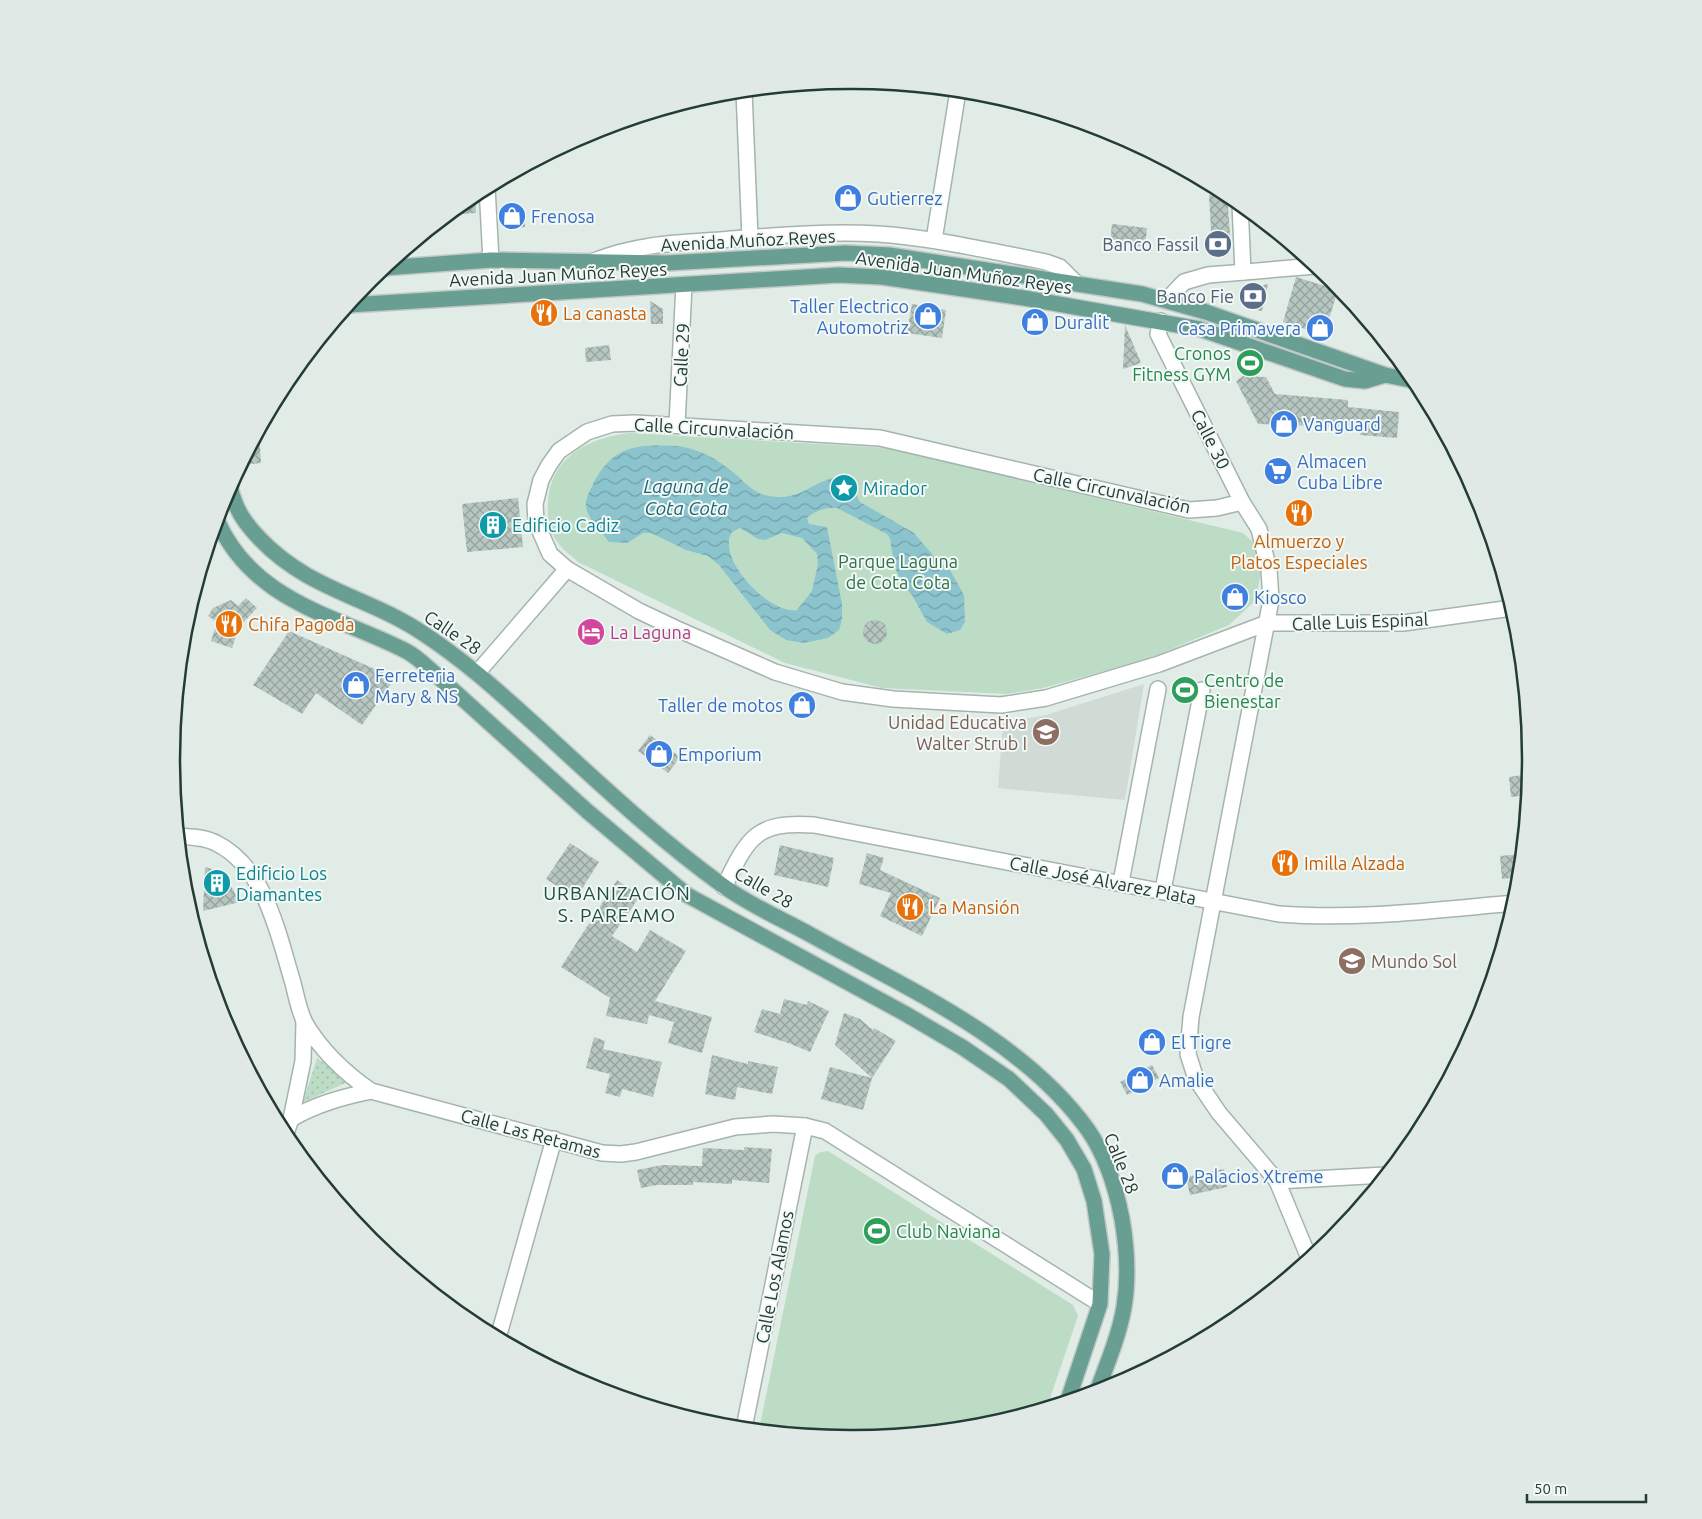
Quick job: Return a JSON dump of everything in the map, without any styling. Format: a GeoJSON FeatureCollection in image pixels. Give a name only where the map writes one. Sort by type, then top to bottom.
{"type":"FeatureCollection","features":[{"type":"Feature","properties":{"kind":"main road","name":"Avenida Juan Muñoz Reyes"},"geometry":{"type":"LineString","coordinates":[[396,267],[491,260],[666,263],[854,253],[889,255],[1076,282],[1142,294],[1206,312],[1394,373]]}},
{"type":"Feature","properties":{"kind":"main road","name":"Avenida Juan Muñoz Reyes"},"geometry":{"type":"LineString","coordinates":[[358,305],[838,275],[882,277],[1200,328],[1346,379],[1365,381],[1394,373]]}},
{"type":"Feature","properties":{"kind":"main road"},"geometry":{"type":"LineString","coordinates":[[1161,321],[1166,301]]}},
{"type":"Feature","properties":{"kind":"main road","name":"Calle 28"},"geometry":{"type":"LineString","coordinates":[[233,498],[236,509],[249,526],[283,561],[314,581],[389,614],[449,650],[478,672],[627,808],[724,887],[980,1031],[1018,1058],[1062,1098],[1089,1132],[1111,1176],[1119,1202],[1127,1252],[1127,1279],[1119,1332],[1100,1382]]}},
{"type":"Feature","properties":{"kind":"main road"},"geometry":{"type":"LineString","coordinates":[[226,516],[236,509]]}},
{"type":"Feature","properties":{"kind":"main road"},"geometry":{"type":"LineString","coordinates":[[221,529],[232,548],[247,565],[296,604],[407,652],[433,672],[588,811],[687,895],[904,1013],[962,1047],[1009,1079],[1046,1114],[1066,1140],[1084,1169],[1094,1201],[1102,1254],[1100,1304],[1070,1394]]}},
{"type":"Feature","properties":{"kind":"main road"},"geometry":{"type":"LineString","coordinates":[[433,672],[449,650]]}},
{"type":"Feature","properties":{"kind":"main road"},"geometry":{"type":"LineString","coordinates":[[711,909],[724,887]]}},
{"type":"Feature","properties":{"kind":"main road"},"geometry":{"type":"LineString","coordinates":[[904,1013],[916,994]]}},
{"type":"Feature","properties":{"kind":"main road"},"geometry":{"type":"LineString","coordinates":[[1046,1114],[1062,1098]]}},
{"type":"Feature","properties":{"kind":"main road"},"geometry":{"type":"LineString","coordinates":[[1100,1304],[1124,1307]]}},
{"type":"Feature","properties":{"kind":"street"},"geometry":{"type":"LineString","coordinates":[[744,97],[750,238]]}},
{"type":"Feature","properties":{"kind":"street"},"geometry":{"type":"LineString","coordinates":[[934,240],[957,97]]}},
{"type":"Feature","properties":{"kind":"street"},"geometry":{"type":"LineString","coordinates":[[487,196],[491,260]]}},
{"type":"Feature","properties":{"kind":"street"},"geometry":{"type":"LineString","coordinates":[[1240,214],[1243,272]]}},
{"type":"Feature","properties":{"kind":"street","name":"Avenida Muñoz Reyes"},"geometry":{"type":"LineString","coordinates":[[594,261],[619,251],[644,246],[750,238],[878,234],[934,240],[1055,264],[1076,282]]}},
{"type":"Feature","properties":{"kind":"street"},"geometry":{"type":"LineString","coordinates":[[1166,301],[1184,282],[1208,276],[1306,267]]}},
{"type":"Feature","properties":{"kind":"street","name":"Calle 29"},"geometry":{"type":"LineString","coordinates":[[677,424],[684,286]]}},
{"type":"Feature","properties":{"kind":"street","name":"Calle 30"},"geometry":{"type":"LineString","coordinates":[[1161,321],[1158,334],[1242,502]]}},
{"type":"Feature","properties":{"kind":"street","name":"Calle Circunvalación"},"geometry":{"type":"LineString","coordinates":[[1242,502],[1217,508],[1189,510],[880,438],[635,422],[599,427],[587,432],[559,451],[541,480],[534,504],[536,522],[550,554],[567,569],[639,611],[775,672],[842,692],[893,699],[1001,705],[1046,698],[1158,664],[1268,623]]}},
{"type":"Feature","properties":{"kind":"street"},"geometry":{"type":"LineString","coordinates":[[1242,502],[1259,530],[1269,570],[1270,600],[1268,623],[1212,901],[1191,1018],[1188,1054],[1196,1079],[1219,1113],[1277,1181],[1306,1252]]}},
{"type":"Feature","properties":{"kind":"street"},"geometry":{"type":"LineString","coordinates":[[478,672],[567,569]]}},
{"type":"Feature","properties":{"kind":"street","name":"Calle Luis Espinal"},"geometry":{"type":"LineString","coordinates":[[1268,623],[1403,624],[1504,609]]}},
{"type":"Feature","properties":{"kind":"street"},"geometry":{"type":"LineString","coordinates":[[1121,882],[1158,689]]}},
{"type":"Feature","properties":{"kind":"street"},"geometry":{"type":"LineString","coordinates":[[1163,890],[1202,690]]}},
{"type":"Feature","properties":{"kind":"street","name":"Calle José Alvarez Plata"},"geometry":{"type":"LineString","coordinates":[[724,887],[743,849],[760,831],[790,823],[814,825],[1121,882],[1279,914],[1322,917],[1362,916],[1506,903]]}},
{"type":"Feature","properties":{"kind":"street","name":"Calle Las Retamas"},"geometry":{"type":"LineString","coordinates":[[185,836],[198,837],[215,842],[226,848],[244,864],[260,887],[273,917],[304,1021],[328,1053],[352,1078],[371,1091],[602,1152],[621,1154],[687,1140],[735,1127],[773,1124],[805,1126],[825,1131],[1100,1304]]}},
{"type":"Feature","properties":{"kind":"street"},"geometry":{"type":"LineString","coordinates":[[289,1126],[304,1061],[304,1021]]}},
{"type":"Feature","properties":{"kind":"street"},"geometry":{"type":"LineString","coordinates":[[291,1119],[329,1101],[371,1091]]}},
{"type":"Feature","properties":{"kind":"street","name":"Calle Los Alamos"},"geometry":{"type":"LineString","coordinates":[[745,1422],[805,1126]]}},
{"type":"Feature","properties":{"kind":"street"},"geometry":{"type":"LineString","coordinates":[[500,1330],[554,1139]]}},
{"type":"Feature","properties":{"kind":"street"},"geometry":{"type":"LineString","coordinates":[[1277,1181],[1377,1175]]}},
{"type":"Feature","properties":{"kind":"shaded area"},"geometry":{"type":"Polygon","coordinates":[[[1144,684],[1125,800],[998,788],[1003,723],[1046,715],[1144,684]]]}},
{"type":"Feature","properties":{"kind":"green space","name":"Parque Laguna de Cota Cota"},"geometry":{"type":"Polygon","coordinates":[[[630,433],[889,448],[1243,533],[1254,543],[1261,570],[1256,600],[1229,625],[1145,660],[1043,688],[1007,694],[882,688],[785,663],[578,562],[558,543],[549,524],[548,514],[550,487],[556,473],[564,462],[586,445],[630,433]]]}},
{"type":"Feature","properties":{"kind":"green space"},"geometry":{"type":"Polygon","coordinates":[[[317,1058],[350,1081],[303,1102],[317,1058]]]}},
{"type":"Feature","properties":{"kind":"green space","name":"Club Naviana"},"geometry":{"type":"Polygon","coordinates":[[[828,1151],[1073,1305],[1078,1316],[1049,1400],[982,1417],[939,1425],[895,1429],[807,1429],[760,1424],[815,1156],[820,1152],[828,1151]]]}},
{"type":"Feature","properties":{"kind":"water","name":"Laguna de Cota Cota"},"geometry":{"type":"Polygon","coordinates":[[[652,446],[679,446],[715,459],[752,489],[765,495],[789,496],[825,480],[846,477],[860,502],[914,533],[937,560],[950,570],[964,595],[965,622],[960,630],[947,634],[927,622],[912,595],[902,584],[894,565],[890,538],[887,534],[837,508],[821,510],[807,518],[809,524],[827,527],[842,604],[842,620],[839,630],[828,638],[804,643],[786,640],[770,630],[719,565],[708,556],[686,550],[651,533],[643,533],[627,543],[609,542],[592,521],[586,507],[587,497],[602,469],[620,453],[630,449],[652,446]],[[740,528],[732,532],[729,543],[731,556],[738,569],[748,583],[773,604],[786,609],[797,610],[812,591],[818,564],[817,554],[802,538],[782,533],[765,540],[758,539],[740,528]]]}},
{"type":"Feature","properties":{"kind":"building"},"geometry":{"type":"Polygon","coordinates":[[[1209,195],[1212,195],[1228,205],[1231,248],[1212,249],[1209,195]]]}},
{"type":"Feature","properties":{"kind":"building"},"geometry":{"type":"Polygon","coordinates":[[[476,204],[476,213],[461,214],[476,204]]]}},
{"type":"Feature","properties":{"kind":"building","name":"Frenosa"},"geometry":{"type":"Polygon","coordinates":[[[524,209],[525,227],[507,228],[501,225],[500,210],[524,209]]]}},
{"type":"Feature","properties":{"kind":"building"},"geometry":{"type":"Polygon","coordinates":[[[1112,224],[1147,228],[1145,247],[1110,243],[1112,224]]]}},
{"type":"Feature","properties":{"kind":"building"},"geometry":{"type":"Polygon","coordinates":[[[1296,277],[1326,286],[1336,297],[1324,335],[1283,322],[1296,277]]]}},
{"type":"Feature","properties":{"kind":"building","name":"Banco Fie"},"geometry":{"type":"Polygon","coordinates":[[[1268,284],[1262,311],[1247,308],[1241,303],[1240,295],[1242,291],[1268,284]]]}},
{"type":"Feature","properties":{"kind":"building"},"geometry":{"type":"Polygon","coordinates":[[[650,301],[663,309],[663,324],[651,324],[650,301]]]}},
{"type":"Feature","properties":{"kind":"building"},"geometry":{"type":"Polygon","coordinates":[[[912,304],[946,310],[942,338],[907,333],[912,304]]]}},
{"type":"Feature","properties":{"kind":"building"},"geometry":{"type":"Polygon","coordinates":[[[1125,325],[1141,363],[1123,369],[1125,325]]]}},
{"type":"Feature","properties":{"kind":"building"},"geometry":{"type":"Polygon","coordinates":[[[609,345],[611,360],[586,362],[585,348],[609,345]]]}},
{"type":"Feature","properties":{"kind":"building"},"geometry":{"type":"Polygon","coordinates":[[[1243,376],[1266,377],[1275,394],[1348,400],[1348,407],[1399,412],[1397,438],[1360,435],[1361,428],[1258,424],[1236,381],[1243,376]]]}},
{"type":"Feature","properties":{"kind":"building"},"geometry":{"type":"Polygon","coordinates":[[[260,443],[261,463],[248,464],[260,443]]]}},
{"type":"Feature","properties":{"kind":"building","name":"Edificio Cadiz"},"geometry":{"type":"Polygon","coordinates":[[[518,498],[523,547],[467,552],[462,504],[518,498]]]}},
{"type":"Feature","properties":{"kind":"building","name":"Chifa Pagoda"},"geometry":{"type":"Polygon","coordinates":[[[246,598],[257,608],[239,627],[232,648],[211,641],[217,622],[208,616],[213,608],[231,600],[238,606],[246,598]]]}},
{"type":"Feature","properties":{"kind":"building"},"geometry":{"type":"Polygon","coordinates":[[[875,620],[884,623],[887,632],[884,641],[875,644],[866,641],[863,632],[866,623],[875,620]]]}},
{"type":"Feature","properties":{"kind":"building"},"geometry":{"type":"Polygon","coordinates":[[[289,631],[395,678],[362,725],[316,693],[302,714],[253,685],[289,631]]]}},
{"type":"Feature","properties":{"kind":"building","name":"Emporium"},"geometry":{"type":"Polygon","coordinates":[[[650,735],[680,757],[668,773],[638,751],[650,735]]]}},
{"type":"Feature","properties":{"kind":"building"},"geometry":{"type":"Polygon","coordinates":[[[1521,775],[1520,796],[1511,797],[1509,777],[1521,775]]]}},
{"type":"Feature","properties":{"kind":"building"},"geometry":{"type":"Polygon","coordinates":[[[570,843],[599,862],[576,898],[546,879],[570,843]]]}},
{"type":"Feature","properties":{"kind":"building"},"geometry":{"type":"Polygon","coordinates":[[[780,845],[834,858],[828,887],[774,875],[780,845]]]}},
{"type":"Feature","properties":{"kind":"building","name":"La Mansión"},"geometry":{"type":"Polygon","coordinates":[[[867,853],[884,858],[880,870],[940,898],[922,936],[880,916],[891,893],[859,884],[867,853]]]}},
{"type":"Feature","properties":{"kind":"building"},"geometry":{"type":"Polygon","coordinates":[[[1515,855],[1511,878],[1502,879],[1500,856],[1515,855]]]}},
{"type":"Feature","properties":{"kind":"building","name":"Edificio Los Diamantes"},"geometry":{"type":"Polygon","coordinates":[[[205,867],[223,872],[240,902],[203,911],[205,867]]]}},
{"type":"Feature","properties":{"kind":"building"},"geometry":{"type":"Polygon","coordinates":[[[617,880],[640,896],[612,936],[637,952],[650,930],[686,951],[655,1001],[712,1017],[702,1053],[668,1043],[674,1022],[649,1015],[647,1024],[606,1016],[610,998],[561,967],[617,880]]]}},
{"type":"Feature","properties":{"kind":"building"},"geometry":{"type":"Polygon","coordinates":[[[784,999],[807,1005],[808,1001],[829,1011],[810,1052],[754,1032],[762,1009],[780,1014],[784,999]]]}},
{"type":"Feature","properties":{"kind":"building"},"geometry":{"type":"Polygon","coordinates":[[[844,1013],[860,1019],[873,1030],[874,1028],[896,1041],[872,1078],[835,1045],[844,1013]]]}},
{"type":"Feature","properties":{"kind":"building","name":"El Tigre"},"geometry":{"type":"Polygon","coordinates":[[[1152,1029],[1165,1047],[1152,1056],[1140,1038],[1152,1029]]]}},
{"type":"Feature","properties":{"kind":"building"},"geometry":{"type":"Polygon","coordinates":[[[594,1037],[605,1041],[603,1049],[662,1062],[653,1097],[622,1089],[620,1097],[605,1093],[610,1074],[586,1068],[594,1037]]]}},
{"type":"Feature","properties":{"kind":"building"},"geometry":{"type":"Polygon","coordinates":[[[712,1055],[748,1064],[748,1061],[778,1067],[772,1094],[737,1087],[735,1100],[705,1094],[712,1055]]]}},
{"type":"Feature","properties":{"kind":"building","name":"Amalie"},"geometry":{"type":"Polygon","coordinates":[[[1152,1065],[1159,1078],[1127,1095],[1120,1082],[1152,1065]]]}},
{"type":"Feature","properties":{"kind":"building"},"geometry":{"type":"Polygon","coordinates":[[[830,1067],[872,1078],[863,1110],[821,1099],[830,1067]]]}},
{"type":"Feature","properties":{"kind":"building"},"geometry":{"type":"Polygon","coordinates":[[[744,1147],[772,1149],[769,1183],[732,1180],[732,1184],[693,1182],[693,1185],[657,1185],[641,1188],[637,1170],[662,1165],[702,1166],[703,1148],[744,1150],[744,1147]]]}},
{"type":"Feature","properties":{"kind":"building"},"geometry":{"type":"Polygon","coordinates":[[[1224,1169],[1227,1187],[1190,1195],[1186,1177],[1224,1169]]]}},
{"type":"Feature","properties":{"kind":"place","name":"Gutierrez"},"geometry":{"type":"Point","coordinates":[848,198]}},
{"type":"Feature","properties":{"kind":"place","name":"Frenosa"},"geometry":{"type":"Point","coordinates":[512,216]}},
{"type":"Feature","properties":{"kind":"place","name":"Banco Fassil"},"geometry":{"type":"Point","coordinates":[1218,244]}},
{"type":"Feature","properties":{"kind":"place","name":"Banco Fie"},"geometry":{"type":"Point","coordinates":[1253,296]}},
{"type":"Feature","properties":{"kind":"place","name":"La canasta"},"geometry":{"type":"Point","coordinates":[544,313]}},
{"type":"Feature","properties":{"kind":"place","name":"Taller Electrico Automotriz"},"geometry":{"type":"Point","coordinates":[928,316]}},
{"type":"Feature","properties":{"kind":"place","name":"Duralit"},"geometry":{"type":"Point","coordinates":[1035,322]}},
{"type":"Feature","properties":{"kind":"place","name":"Casa Primavera"},"geometry":{"type":"Point","coordinates":[1320,328]}},
{"type":"Feature","properties":{"kind":"place","name":"Cronos Fitness GYM"},"geometry":{"type":"Point","coordinates":[1250,363]}},
{"type":"Feature","properties":{"kind":"place","name":"Vanguard"},"geometry":{"type":"Point","coordinates":[1284,424]}},
{"type":"Feature","properties":{"kind":"place","name":"Almacen Cuba Libre"},"geometry":{"type":"Point","coordinates":[1278,471]}},
{"type":"Feature","properties":{"kind":"place","name":"Mirador"},"geometry":{"type":"Point","coordinates":[844,488]}},
{"type":"Feature","properties":{"kind":"place","name":"Almuerzo y Platos Especiales"},"geometry":{"type":"Point","coordinates":[1299,513]}},
{"type":"Feature","properties":{"kind":"place","name":"Edificio Cadiz"},"geometry":{"type":"Point","coordinates":[493,525]}},
{"type":"Feature","properties":{"kind":"place","name":"Kiosco"},"geometry":{"type":"Point","coordinates":[1235,597]}},
{"type":"Feature","properties":{"kind":"place","name":"Chifa Pagoda"},"geometry":{"type":"Point","coordinates":[229,624]}},
{"type":"Feature","properties":{"kind":"place","name":"La Laguna"},"geometry":{"type":"Point","coordinates":[591,632]}},
{"type":"Feature","properties":{"kind":"place","name":"Ferreteria Mary & NS"},"geometry":{"type":"Point","coordinates":[356,685]}},
{"type":"Feature","properties":{"kind":"place","name":"Centro de Bienestar"},"geometry":{"type":"Point","coordinates":[1185,690]}},
{"type":"Feature","properties":{"kind":"place","name":"Taller de motos"},"geometry":{"type":"Point","coordinates":[802,705]}},
{"type":"Feature","properties":{"kind":"place","name":"Unidad Educativa Walter Strub I"},"geometry":{"type":"Point","coordinates":[1046,732]}},
{"type":"Feature","properties":{"kind":"place","name":"Emporium"},"geometry":{"type":"Point","coordinates":[659,754]}},
{"type":"Feature","properties":{"kind":"place","name":"Imilla Alzada"},"geometry":{"type":"Point","coordinates":[1285,863]}},
{"type":"Feature","properties":{"kind":"place","name":"Edificio Los Diamantes"},"geometry":{"type":"Point","coordinates":[217,883]}},
{"type":"Feature","properties":{"kind":"place","name":"La Mansión"},"geometry":{"type":"Point","coordinates":[910,907]}},
{"type":"Feature","properties":{"kind":"place","name":"Mundo Sol"},"geometry":{"type":"Point","coordinates":[1352,961]}},
{"type":"Feature","properties":{"kind":"place","name":"El Tigre"},"geometry":{"type":"Point","coordinates":[1152,1042]}},
{"type":"Feature","properties":{"kind":"place","name":"Amalie"},"geometry":{"type":"Point","coordinates":[1140,1080]}},
{"type":"Feature","properties":{"kind":"place","name":"Palacios Xtreme"},"geometry":{"type":"Point","coordinates":[1175,1176]}},
{"type":"Feature","properties":{"kind":"place","name":"Club Naviana"},"geometry":{"type":"Point","coordinates":[877,1231]}},
{"type":"Feature","properties":{"kind":"district","name":"URBANIZACIÓN S. PAREAMO"},"geometry":{"type":"Point","coordinates":[617,904]}}]}
